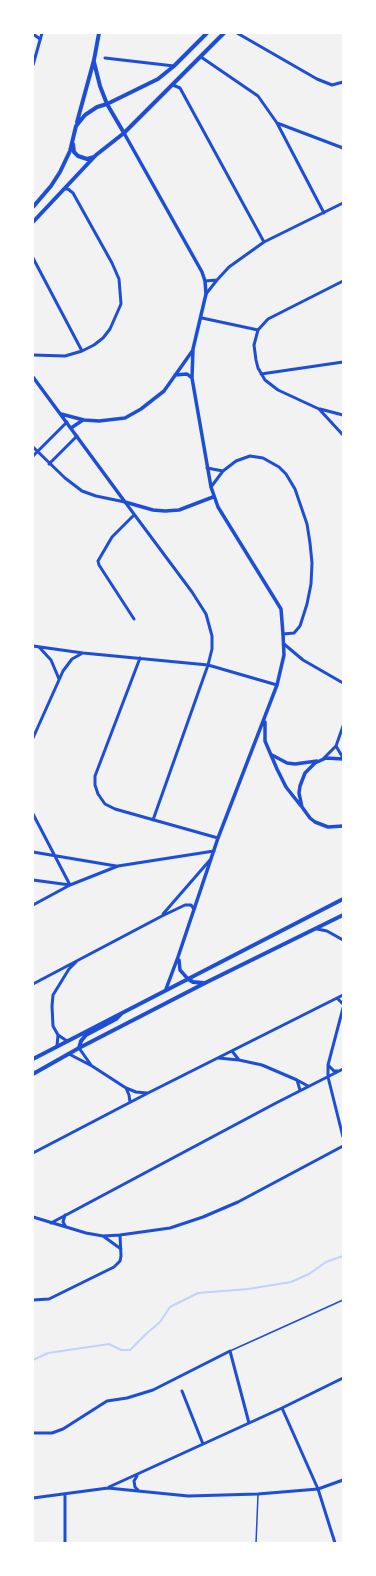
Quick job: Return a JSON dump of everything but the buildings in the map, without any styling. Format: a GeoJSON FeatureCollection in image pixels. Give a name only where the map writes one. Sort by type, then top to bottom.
{"type":"FeatureCollection","features":[{"type":"Feature","properties":{"kind":"main road"},"geometry":{"type":"LineString","coordinates":[[33,207],[60,172],[73,141],[100,33]]}},
{"type":"Feature","properties":{"kind":"main road"},"geometry":{"type":"LineString","coordinates":[[76,126],[85,115],[92,110],[158,80],[207,33]]}},
{"type":"Feature","properties":{"kind":"main road"},"geometry":{"type":"LineString","coordinates":[[33,222],[96,155],[124,133],[224,33]]}},
{"type":"Feature","properties":{"kind":"main road"},"geometry":{"type":"LineString","coordinates":[[94,60],[100,86],[107,104],[124,133]]}},
{"type":"Feature","properties":{"kind":"main road"},"geometry":{"type":"LineString","coordinates":[[73,141],[74,152],[78,156],[87,159],[96,155]]}},
{"type":"Feature","properties":{"kind":"main road"},"geometry":{"type":"LineString","coordinates":[[33,1059],[166,989],[343,899]]}},
{"type":"Feature","properties":{"kind":"main road"},"geometry":{"type":"LineString","coordinates":[[33,1074],[79,1048],[207,982],[343,915]]}},
{"type":"Feature","properties":{"kind":"main road"},"geometry":{"type":"LineString","coordinates":[[188,978],[193,982],[207,982]]}},
{"type":"Feature","properties":{"kind":"main road"},"geometry":{"type":"LineString","coordinates":[[79,1048],[81,1041],[86,1035],[116,1019],[123,1012]]}},
{"type":"Feature","properties":{"kind":"street"},"geometry":{"type":"LineString","coordinates":[[33,65],[42,33]]}},
{"type":"Feature","properties":{"kind":"street"},"geometry":{"type":"LineString","coordinates":[[237,33],[317,79],[332,85],[343,82]]}},
{"type":"Feature","properties":{"kind":"street"},"geometry":{"type":"LineString","coordinates":[[33,34],[40,39]]}},
{"type":"Feature","properties":{"kind":"street"},"geometry":{"type":"LineString","coordinates":[[201,57],[258,96],[277,123],[324,213]]}},
{"type":"Feature","properties":{"kind":"street"},"geometry":{"type":"LineString","coordinates":[[105,58],[174,66]]}},
{"type":"Feature","properties":{"kind":"street"},"geometry":{"type":"LineString","coordinates":[[173,85],[180,88],[264,242]]}},
{"type":"Feature","properties":{"kind":"street"},"geometry":{"type":"LineString","coordinates":[[277,123],[343,148]]}},
{"type":"Feature","properties":{"kind":"street"},"geometry":{"type":"LineString","coordinates":[[124,133],[202,272],[205,281],[206,294],[202,318],[193,349],[192,378],[213,498],[281,609],[284,644],[284,655],[266,715],[218,838],[166,989]]}},
{"type":"Feature","properties":{"kind":"street"},"geometry":{"type":"LineString","coordinates":[[33,355],[65,356],[82,351],[94,345],[103,338],[110,329],[121,304],[119,279],[112,263],[71,191],[64,188]]}},
{"type":"Feature","properties":{"kind":"street"},"geometry":{"type":"LineString","coordinates":[[206,294],[229,268],[264,242],[343,203]]}},
{"type":"Feature","properties":{"kind":"street"},"geometry":{"type":"LineString","coordinates":[[33,258],[82,351]]}},
{"type":"Feature","properties":{"kind":"street"},"geometry":{"type":"LineString","coordinates":[[205,281],[217,280]]}},
{"type":"Feature","properties":{"kind":"street"},"geometry":{"type":"LineString","coordinates":[[341,415],[319,409],[278,390],[261,374],[254,352],[258,330],[263,324],[274,316],[343,281]]}},
{"type":"Feature","properties":{"kind":"street"},"geometry":{"type":"LineString","coordinates":[[202,318],[258,330]]}},
{"type":"Feature","properties":{"kind":"street"},"geometry":{"type":"LineString","coordinates":[[61,414],[84,420],[99,421],[125,418],[141,409],[164,390],[193,349]]}},
{"type":"Feature","properties":{"kind":"street"},"geometry":{"type":"LineString","coordinates":[[261,374],[343,362]]}},
{"type":"Feature","properties":{"kind":"street"},"geometry":{"type":"LineString","coordinates":[[175,375],[187,374],[192,378]]}},
{"type":"Feature","properties":{"kind":"street"},"geometry":{"type":"LineString","coordinates":[[33,377],[192,592],[206,614],[212,636],[212,649],[208,665],[153,820]]}},
{"type":"Feature","properties":{"kind":"street"},"geometry":{"type":"LineString","coordinates":[[319,409],[343,435]]}},
{"type":"Feature","properties":{"kind":"street"},"geometry":{"type":"LineString","coordinates":[[328,418],[332,415],[341,415]]}},
{"type":"Feature","properties":{"kind":"street"},"geometry":{"type":"LineString","coordinates":[[71,428],[84,420]]}},
{"type":"Feature","properties":{"kind":"street"},"geometry":{"type":"LineString","coordinates":[[33,456],[67,422]]}},
{"type":"Feature","properties":{"kind":"street"},"geometry":{"type":"LineString","coordinates":[[49,464],[77,436]]}},
{"type":"Feature","properties":{"kind":"street"},"geometry":{"type":"LineString","coordinates":[[33,447],[49,464],[82,491],[96,496],[153,510],[165,511],[179,510],[213,498]]}},
{"type":"Feature","properties":{"kind":"street"},"geometry":{"type":"LineString","coordinates":[[211,487],[222,471],[244,457],[250,456],[263,458],[274,463],[283,470],[295,489],[307,524],[312,563],[307,604],[300,626],[294,632],[283,634]]}},
{"type":"Feature","properties":{"kind":"street"},"geometry":{"type":"LineString","coordinates":[[207,468],[222,471]]}},
{"type":"Feature","properties":{"kind":"street"},"geometry":{"type":"LineString","coordinates":[[134,515],[112,537],[98,561],[99,566],[134,619]]}},
{"type":"Feature","properties":{"kind":"street"},"geometry":{"type":"LineString","coordinates":[[284,644],[303,660],[343,683]]}},
{"type":"Feature","properties":{"kind":"street"},"geometry":{"type":"LineString","coordinates":[[33,646],[83,653],[208,665],[276,685]]}},
{"type":"Feature","properties":{"kind":"street"},"geometry":{"type":"LineString","coordinates":[[39,647],[51,660],[59,679]]}},
{"type":"Feature","properties":{"kind":"street"},"geometry":{"type":"LineString","coordinates":[[33,738],[59,679],[72,660],[83,653]]}},
{"type":"Feature","properties":{"kind":"street"},"geometry":{"type":"LineString","coordinates":[[140,658],[95,776],[95,785],[101,799],[110,807],[218,838]]}},
{"type":"Feature","properties":{"kind":"street"},"geometry":{"type":"LineString","coordinates":[[266,715],[264,734],[277,769],[286,787],[310,818],[321,825],[334,827],[343,826]]}},
{"type":"Feature","properties":{"kind":"street"},"geometry":{"type":"LineString","coordinates":[[306,813],[300,800],[300,786],[305,773],[336,746],[343,726]]}},
{"type":"Feature","properties":{"kind":"street"},"geometry":{"type":"LineString","coordinates":[[336,746],[343,758]]}},
{"type":"Feature","properties":{"kind":"street"},"geometry":{"type":"LineString","coordinates":[[271,754],[287,763],[295,764],[332,757],[343,758]]}},
{"type":"Feature","properties":{"kind":"street"},"geometry":{"type":"LineString","coordinates":[[33,814],[70,885]]}},
{"type":"Feature","properties":{"kind":"street"},"geometry":{"type":"LineString","coordinates":[[33,905],[70,885],[118,866],[214,851]]}},
{"type":"Feature","properties":{"kind":"street"},"geometry":{"type":"LineString","coordinates":[[33,852],[118,866]]}},
{"type":"Feature","properties":{"kind":"street"},"geometry":{"type":"LineString","coordinates":[[162,916],[212,858]]}},
{"type":"Feature","properties":{"kind":"street"},"geometry":{"type":"LineString","coordinates":[[33,880],[70,885]]}},
{"type":"Feature","properties":{"kind":"street"},"geometry":{"type":"LineString","coordinates":[[33,984],[185,905],[191,905],[194,909]]}},
{"type":"Feature","properties":{"kind":"street"},"geometry":{"type":"LineString","coordinates":[[317,929],[327,931],[343,940]]}},
{"type":"Feature","properties":{"kind":"street"},"geometry":{"type":"LineString","coordinates":[[178,957],[180,970],[188,978]]}},
{"type":"Feature","properties":{"kind":"street"},"geometry":{"type":"LineString","coordinates":[[66,1041],[58,1034],[53,1026],[52,1001],[63,978],[79,959]]}},
{"type":"Feature","properties":{"kind":"street"},"geometry":{"type":"LineString","coordinates":[[56,971],[61,972],[63,978]]}},
{"type":"Feature","properties":{"kind":"street"},"geometry":{"type":"LineString","coordinates":[[33,1153],[130,1102],[343,995]]}},
{"type":"Feature","properties":{"kind":"street"},"geometry":{"type":"LineString","coordinates":[[337,998],[343,1004]]}},
{"type":"Feature","properties":{"kind":"street"},"geometry":{"type":"LineString","coordinates":[[343,1008],[328,1065],[328,1077],[343,1137]]}},
{"type":"Feature","properties":{"kind":"street"},"geometry":{"type":"LineString","coordinates":[[57,1046],[58,1034]]}},
{"type":"Feature","properties":{"kind":"street"},"geometry":{"type":"LineString","coordinates":[[79,1048],[92,1066]]}},
{"type":"Feature","properties":{"kind":"street"},"geometry":{"type":"LineString","coordinates":[[232,1051],[239,1060]]}},
{"type":"Feature","properties":{"kind":"street"},"geometry":{"type":"LineString","coordinates":[[69,1054],[92,1066],[126,1088],[136,1092],[148,1093]]}},
{"type":"Feature","properties":{"kind":"street"},"geometry":{"type":"LineString","coordinates":[[218,1058],[239,1060],[262,1065],[308,1086]]}},
{"type":"Feature","properties":{"kind":"street"},"geometry":{"type":"LineString","coordinates":[[328,1065],[334,1071],[342,1070]]}},
{"type":"Feature","properties":{"kind":"street"},"geometry":{"type":"LineString","coordinates":[[51,1223],[300,1090],[342,1070]]}},
{"type":"Feature","properties":{"kind":"street"},"geometry":{"type":"LineString","coordinates":[[297,1080],[300,1090]]}},
{"type":"Feature","properties":{"kind":"street"},"geometry":{"type":"LineString","coordinates":[[126,1088],[130,1102]]}},
{"type":"Feature","properties":{"kind":"street"},"geometry":{"type":"LineString","coordinates":[[33,1217],[86,1233],[103,1236],[170,1228],[203,1217],[238,1202],[343,1146]]}},
{"type":"Feature","properties":{"kind":"street"},"geometry":{"type":"LineString","coordinates":[[65,1215],[63,1222],[66,1227]]}},
{"type":"Feature","properties":{"kind":"street"},"geometry":{"type":"LineString","coordinates":[[33,1300],[49,1298],[110,1269],[120,1260],[120,1235]]}},
{"type":"Feature","properties":{"kind":"street"},"geometry":{"type":"LineString","coordinates":[[103,1236],[121,1249]]}},
{"type":"Feature","properties":{"kind":"street"},"geometry":{"type":"LineString","coordinates":[[33,1433],[52,1433],[63,1429],[107,1401],[127,1398],[153,1390],[230,1351],[249,1423]]}},
{"type":"Feature","properties":{"kind":"street"},"geometry":{"type":"LineString","coordinates":[[108,1488],[282,1408],[343,1378]]}},
{"type":"Feature","properties":{"kind":"street"},"geometry":{"type":"LineString","coordinates":[[182,1392],[203,1444]]}},
{"type":"Feature","properties":{"kind":"street"},"geometry":{"type":"LineString","coordinates":[[282,1408],[318,1489],[335,1543]]}},
{"type":"Feature","properties":{"kind":"street"},"geometry":{"type":"LineString","coordinates":[[139,1474],[134,1481],[135,1487],[140,1491]]}},
{"type":"Feature","properties":{"kind":"street"},"geometry":{"type":"LineString","coordinates":[[33,1498],[108,1488],[188,1496],[258,1494],[318,1489],[343,1480]]}},
{"type":"Feature","properties":{"kind":"street"},"geometry":{"type":"LineString","coordinates":[[65,1494],[65,1543]]}},
{"type":"Feature","properties":{"kind":"lane"},"geometry":{"type":"LineString","coordinates":[[230,1351],[343,1300]]}},
{"type":"Feature","properties":{"kind":"lane"},"geometry":{"type":"LineString","coordinates":[[256,1543],[258,1494]]}},
{"type":"Feature","properties":{"kind":"waterway"},"geometry":{"type":"LineString","coordinates":[[33,1360],[48,1353],[109,1344],[121,1350],[130,1350],[160,1322],[170,1307],[198,1293],[248,1289],[291,1282],[309,1274],[326,1262],[343,1256]]}}]}
